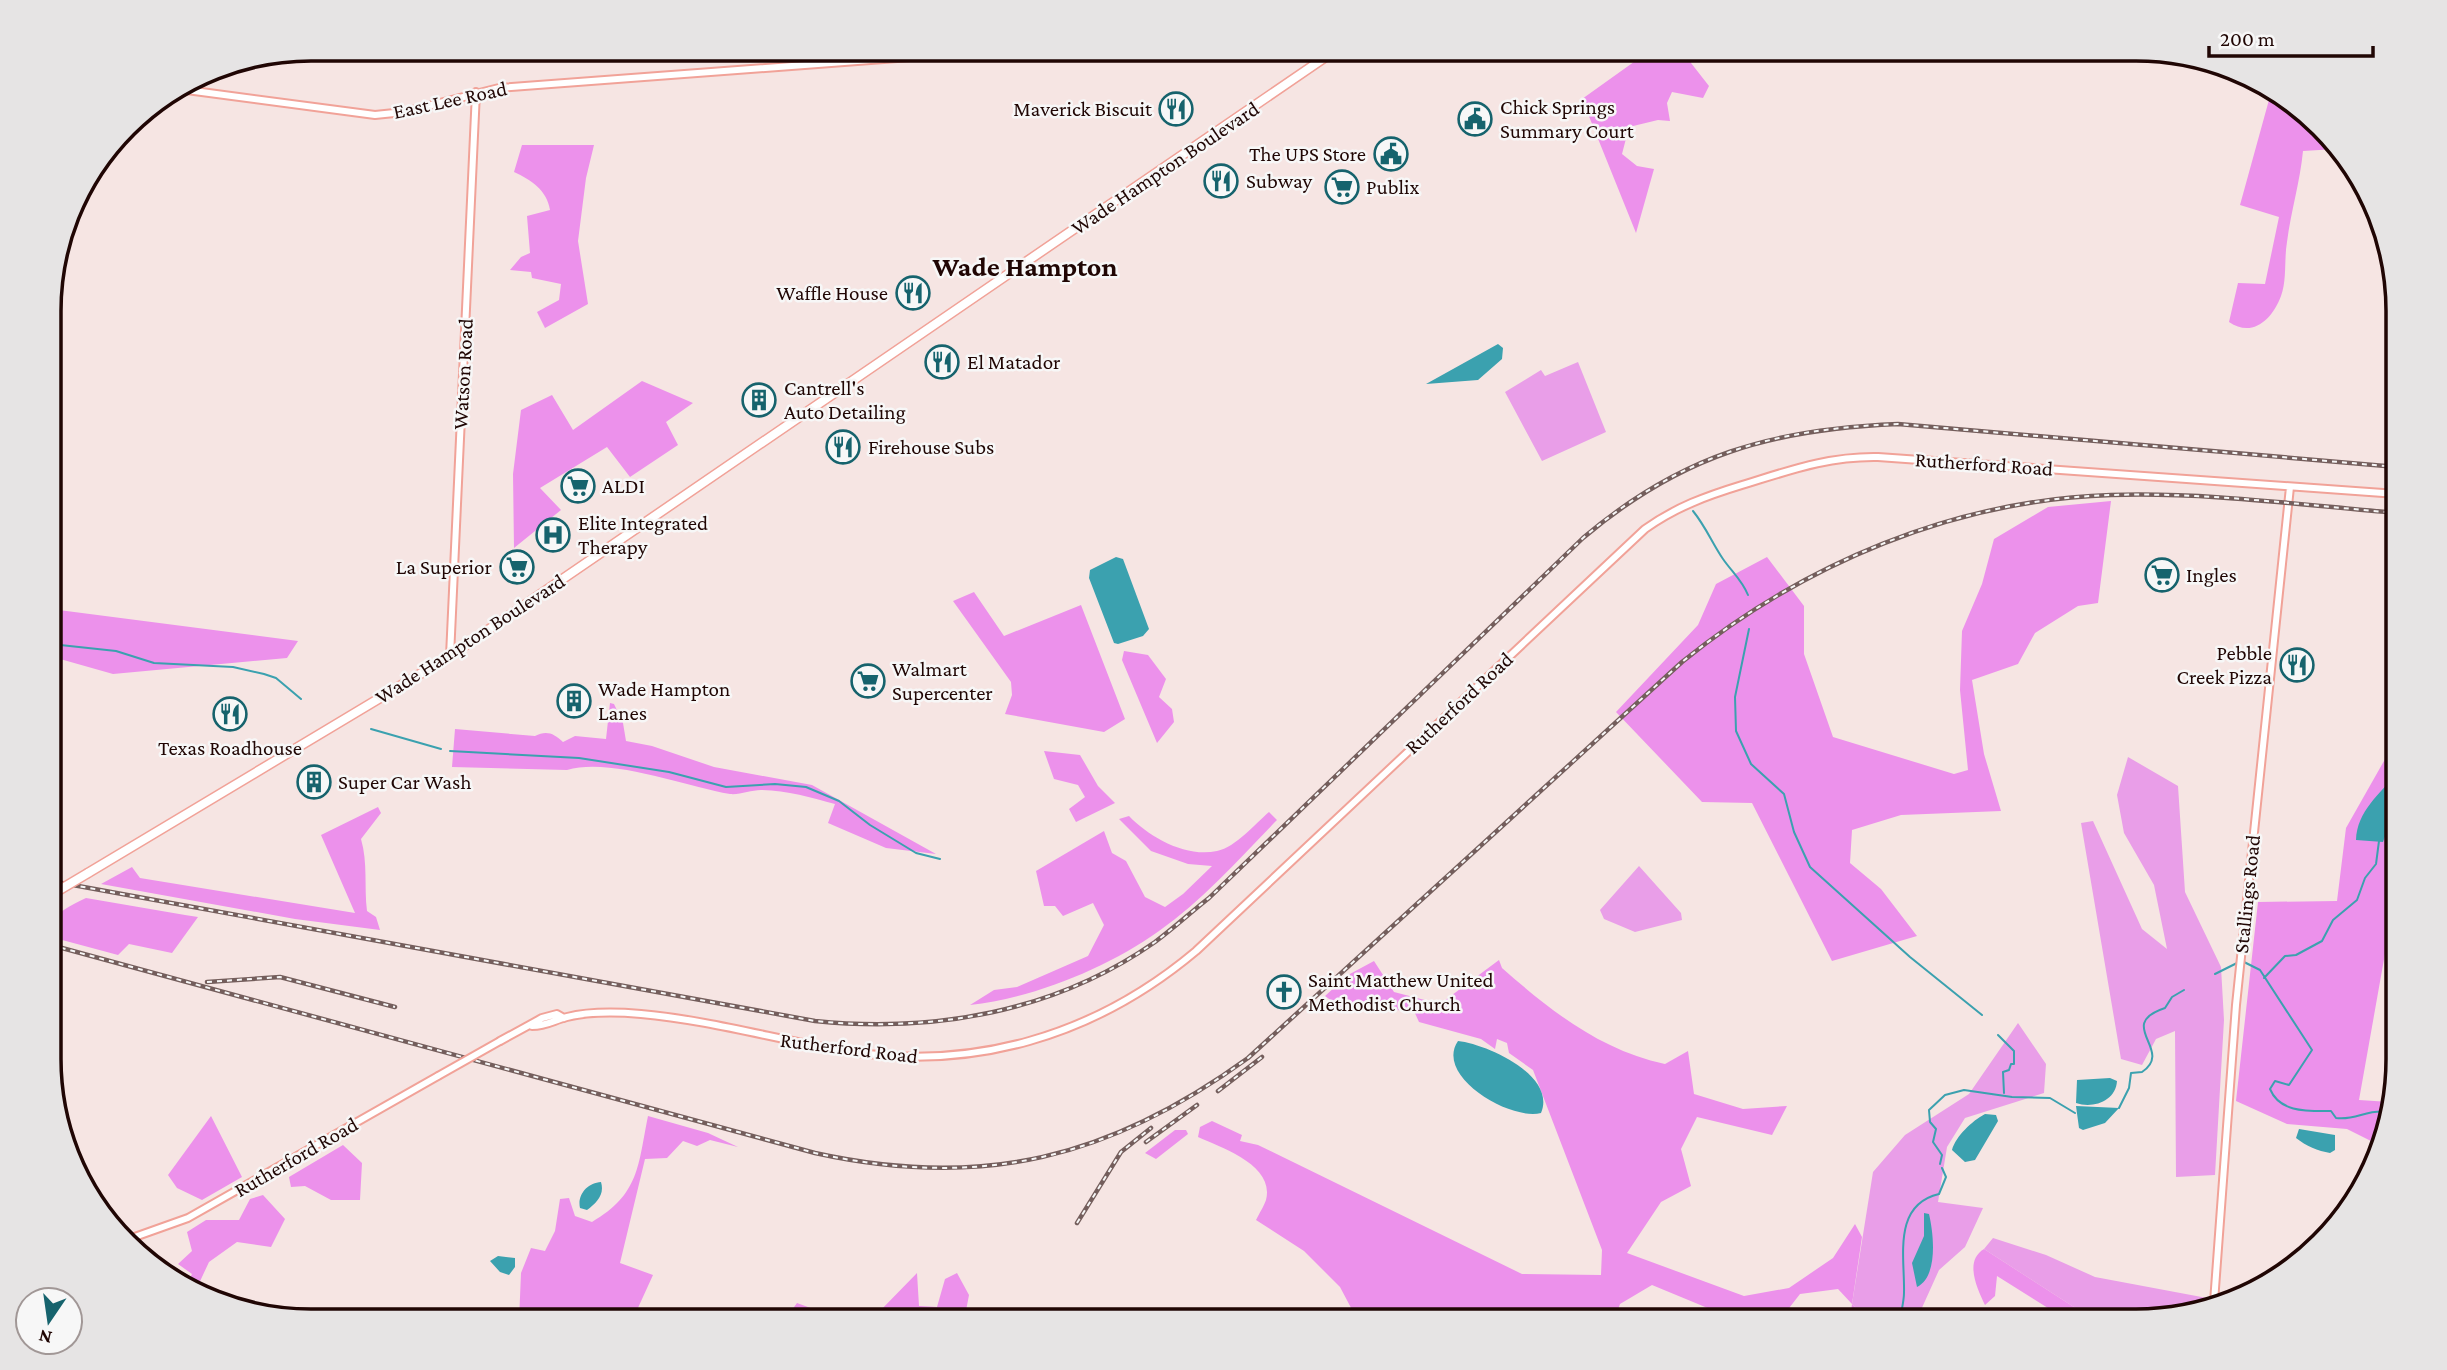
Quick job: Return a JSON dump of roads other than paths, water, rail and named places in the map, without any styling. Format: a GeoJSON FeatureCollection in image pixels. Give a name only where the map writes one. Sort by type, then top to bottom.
{"type":"FeatureCollection","features":[{"type":"Feature","properties":{"kind":"main road","name":"Wade Hampton Boulevard"},"geometry":{"type":"LineString","coordinates":[[61,889],[450,656],[1316,61]]}},
{"type":"Feature","properties":{"kind":"street","name":"East Lee Road"},"geometry":{"type":"LineString","coordinates":[[193,91],[375,115],[404,112],[476,92],[550,83],[852,61]]}},
{"type":"Feature","properties":{"kind":"street","name":"Watson Road"},"geometry":{"type":"LineString","coordinates":[[450,656],[476,92]]}},
{"type":"Feature","properties":{"kind":"street","name":"Rutherford Road"},"geometry":{"type":"LineString","coordinates":[[135,1237],[188,1218],[500,1041],[532,1026],[548,1026],[564,1018],[610,1013],[645,1015],[854,1053],[924,1058],[971,1054],[1027,1044],[1095,1018],[1156,983],[1196,951],[1645,529],[1698,498],[1823,460],[1878,457],[2385,493]]}},
{"type":"Feature","properties":{"kind":"street","name":"Stallings Road"},"geometry":{"type":"LineString","coordinates":[[2214,1296],[2221,1176],[2240,972],[2290,487]]}},
{"type":"Feature","properties":{"kind":"water"},"geometry":{"type":"Polygon","coordinates":[[[1498,344],[1503,348],[1502,359],[1478,380],[1426,384],[1498,344]]]}},
{"type":"Feature","properties":{"kind":"water"},"geometry":{"type":"Polygon","coordinates":[[[1116,557],[1123,559],[1149,629],[1143,636],[1118,644],[1114,643],[1089,578],[1090,570],[1116,557]]]}},
{"type":"Feature","properties":{"kind":"water"},"geometry":{"type":"Polygon","coordinates":[[[2386,786],[2386,834],[2383,842],[2356,840],[2360,820],[2386,786]]]}},
{"type":"Feature","properties":{"kind":"water"},"geometry":{"type":"Polygon","coordinates":[[[1458,1041],[1501,1055],[1529,1074],[1539,1086],[1543,1099],[1541,1113],[1528,1114],[1512,1110],[1479,1093],[1456,1068],[1453,1054],[1458,1041]]]}},
{"type":"Feature","properties":{"kind":"water"},"geometry":{"type":"Polygon","coordinates":[[[2110,1078],[2117,1081],[2113,1094],[2108,1098],[2096,1104],[2076,1103],[2077,1080],[2110,1078]]]}},
{"type":"Feature","properties":{"kind":"water"},"geometry":{"type":"Polygon","coordinates":[[[2076,1106],[2119,1108],[2105,1123],[2083,1130],[2079,1128],[2076,1106]]]}},
{"type":"Feature","properties":{"kind":"water"},"geometry":{"type":"Polygon","coordinates":[[[1985,1114],[1996,1115],[1998,1121],[1975,1160],[1965,1162],[1952,1150],[1954,1145],[1965,1129],[1985,1114]]]}},
{"type":"Feature","properties":{"kind":"water"},"geometry":{"type":"Polygon","coordinates":[[[2299,1129],[2335,1135],[2335,1150],[2330,1153],[2312,1148],[2296,1138],[2299,1129]]]}},
{"type":"Feature","properties":{"kind":"water"},"geometry":{"type":"Polygon","coordinates":[[[601,1182],[601,1195],[587,1210],[580,1208],[580,1198],[584,1190],[601,1182]]]}},
{"type":"Feature","properties":{"kind":"water"},"geometry":{"type":"Polygon","coordinates":[[[1924,1213],[1929,1214],[1933,1255],[1924,1282],[1917,1287],[1912,1263],[1924,1236],[1924,1213]]]}},
{"type":"Feature","properties":{"kind":"water"},"geometry":{"type":"Polygon","coordinates":[[[498,1256],[515,1258],[515,1267],[509,1275],[500,1272],[490,1261],[498,1256]]]}},
{"type":"Feature","properties":{"kind":"waterway"},"geometry":{"type":"LineString","coordinates":[[1693,511],[1748,595]]}},
{"type":"Feature","properties":{"kind":"waterway"},"geometry":{"type":"LineString","coordinates":[[1749,629],[1735,697],[1736,731],[1751,764],[1784,794],[1794,832],[1810,867],[1910,957],[1982,1015]]}},
{"type":"Feature","properties":{"kind":"waterway"},"geometry":{"type":"LineString","coordinates":[[61,645],[116,651],[154,663],[233,667],[276,678],[301,699]]}},
{"type":"Feature","properties":{"kind":"waterway"},"geometry":{"type":"LineString","coordinates":[[371,729],[441,749]]}},
{"type":"Feature","properties":{"kind":"waterway"},"geometry":{"type":"LineString","coordinates":[[450,751],[579,758],[669,772],[726,787],[775,784],[806,787],[839,801],[870,825],[916,853],[940,859]]}},
{"type":"Feature","properties":{"kind":"waterway"},"geometry":{"type":"LineString","coordinates":[[2264,978],[2285,956],[2296,955],[2322,941],[2333,920],[2357,900],[2365,878],[2376,864],[2379,841]]}},
{"type":"Feature","properties":{"kind":"waterway"},"geometry":{"type":"LineString","coordinates":[[2215,974],[2239,962]]}},
{"type":"Feature","properties":{"kind":"waterway"},"geometry":{"type":"LineString","coordinates":[[2244,962],[2260,970],[2312,1050],[2289,1085],[2275,1081],[2270,1089],[2275,1097],[2288,1107],[2331,1111],[2336,1118],[2380,1112]]}},
{"type":"Feature","properties":{"kind":"waterway"},"geometry":{"type":"LineString","coordinates":[[2119,1108],[2129,1088],[2131,1073],[2142,1072],[2150,1064],[2152,1055],[2144,1030],[2145,1022],[2151,1015],[2165,1008],[2172,997],[2184,990]]}},
{"type":"Feature","properties":{"kind":"waterway"},"geometry":{"type":"LineString","coordinates":[[1998,1035],[2014,1051],[2014,1064],[2003,1072],[2004,1093]]}},
{"type":"Feature","properties":{"kind":"waterway"},"geometry":{"type":"LineString","coordinates":[[1940,1164],[1942,1155],[1933,1142],[1936,1129],[1930,1122],[1929,1110],[1945,1095],[1964,1090],[2012,1097],[2050,1098],[2075,1113]]}},
{"type":"Feature","properties":{"kind":"waterway"},"geometry":{"type":"LineString","coordinates":[[1902,1309],[1904,1234],[1914,1209],[1924,1200],[1939,1194],[1946,1177],[1942,1168]]}},
{"type":"Feature","properties":{"kind":"railway"},"geometry":{"type":"LineString","coordinates":[[61,883],[815,1021],[904,1024],[949,1020],[1035,1001],[1076,986],[1117,966],[1162,937],[1209,898],[1583,538],[1620,509],[1656,486],[1730,452],[1809,432],[1898,424],[2385,466]]}},
{"type":"Feature","properties":{"kind":"railway"},"geometry":{"type":"LineString","coordinates":[[61,948],[815,1153],[876,1164],[934,1168],[989,1166],[1043,1157],[1095,1142],[1146,1120],[1197,1092],[1248,1058],[1682,662],[1778,595],[1830,567],[1938,524],[1995,509],[2052,500],[2111,495],[2182,495],[2385,512]]}},
{"type":"Feature","properties":{"kind":"railway"},"geometry":{"type":"LineString","coordinates":[[207,982],[280,977],[395,1007]]}},
{"type":"Feature","properties":{"kind":"railway"},"geometry":{"type":"LineString","coordinates":[[1218,1091],[1262,1057]]}},
{"type":"Feature","properties":{"kind":"railway"},"geometry":{"type":"LineString","coordinates":[[1146,1142],[1197,1105]]}},
{"type":"Feature","properties":{"kind":"railway"},"geometry":{"type":"LineString","coordinates":[[1077,1223],[1121,1152],[1151,1128]]}},
{"type":"Feature","properties":{"kind":"place","name":"Maverick Biscuit"},"geometry":{"type":"Point","coordinates":[1176,109]}},
{"type":"Feature","properties":{"kind":"place","name":"Chick Springs Summary Court"},"geometry":{"type":"Point","coordinates":[1475,119]}},
{"type":"Feature","properties":{"kind":"place","name":"The UPS Store"},"geometry":{"type":"Point","coordinates":[1391,154]}},
{"type":"Feature","properties":{"kind":"place","name":"Subway"},"geometry":{"type":"Point","coordinates":[1221,181]}},
{"type":"Feature","properties":{"kind":"place","name":"Publix"},"geometry":{"type":"Point","coordinates":[1342,187]}},
{"type":"Feature","properties":{"kind":"place","name":"Waffle House"},"geometry":{"type":"Point","coordinates":[913,293]}},
{"type":"Feature","properties":{"kind":"place","name":"El Matador"},"geometry":{"type":"Point","coordinates":[942,362]}},
{"type":"Feature","properties":{"kind":"place","name":"Cantrell's Auto Detailing"},"geometry":{"type":"Point","coordinates":[759,400]}},
{"type":"Feature","properties":{"kind":"place","name":"Firehouse Subs"},"geometry":{"type":"Point","coordinates":[843,447]}},
{"type":"Feature","properties":{"kind":"place","name":"ALDI"},"geometry":{"type":"Point","coordinates":[578,486]}},
{"type":"Feature","properties":{"kind":"place","name":"Elite Integrated Therapy"},"geometry":{"type":"Point","coordinates":[553,535]}},
{"type":"Feature","properties":{"kind":"place","name":"La Superior"},"geometry":{"type":"Point","coordinates":[517,567]}},
{"type":"Feature","properties":{"kind":"place","name":"Ingles"},"geometry":{"type":"Point","coordinates":[2162,575]}},
{"type":"Feature","properties":{"kind":"place","name":"Pebble Creek Pizza"},"geometry":{"type":"Point","coordinates":[2297,665]}},
{"type":"Feature","properties":{"kind":"place","name":"Walmart Supercenter"},"geometry":{"type":"Point","coordinates":[868,681]}},
{"type":"Feature","properties":{"kind":"place","name":"Wade Hampton Lanes"},"geometry":{"type":"Point","coordinates":[574,701]}},
{"type":"Feature","properties":{"kind":"place","name":"Texas Roadhouse"},"geometry":{"type":"Point","coordinates":[230,714]}},
{"type":"Feature","properties":{"kind":"place","name":"Super Car Wash"},"geometry":{"type":"Point","coordinates":[314,782]}},
{"type":"Feature","properties":{"kind":"place","name":"Saint Matthew United Methodist Church"},"geometry":{"type":"Point","coordinates":[1284,992]}},
{"type":"Feature","properties":{"kind":"district","name":"Wade Hampton"},"geometry":{"type":"Point","coordinates":[1025,266]}}]}
